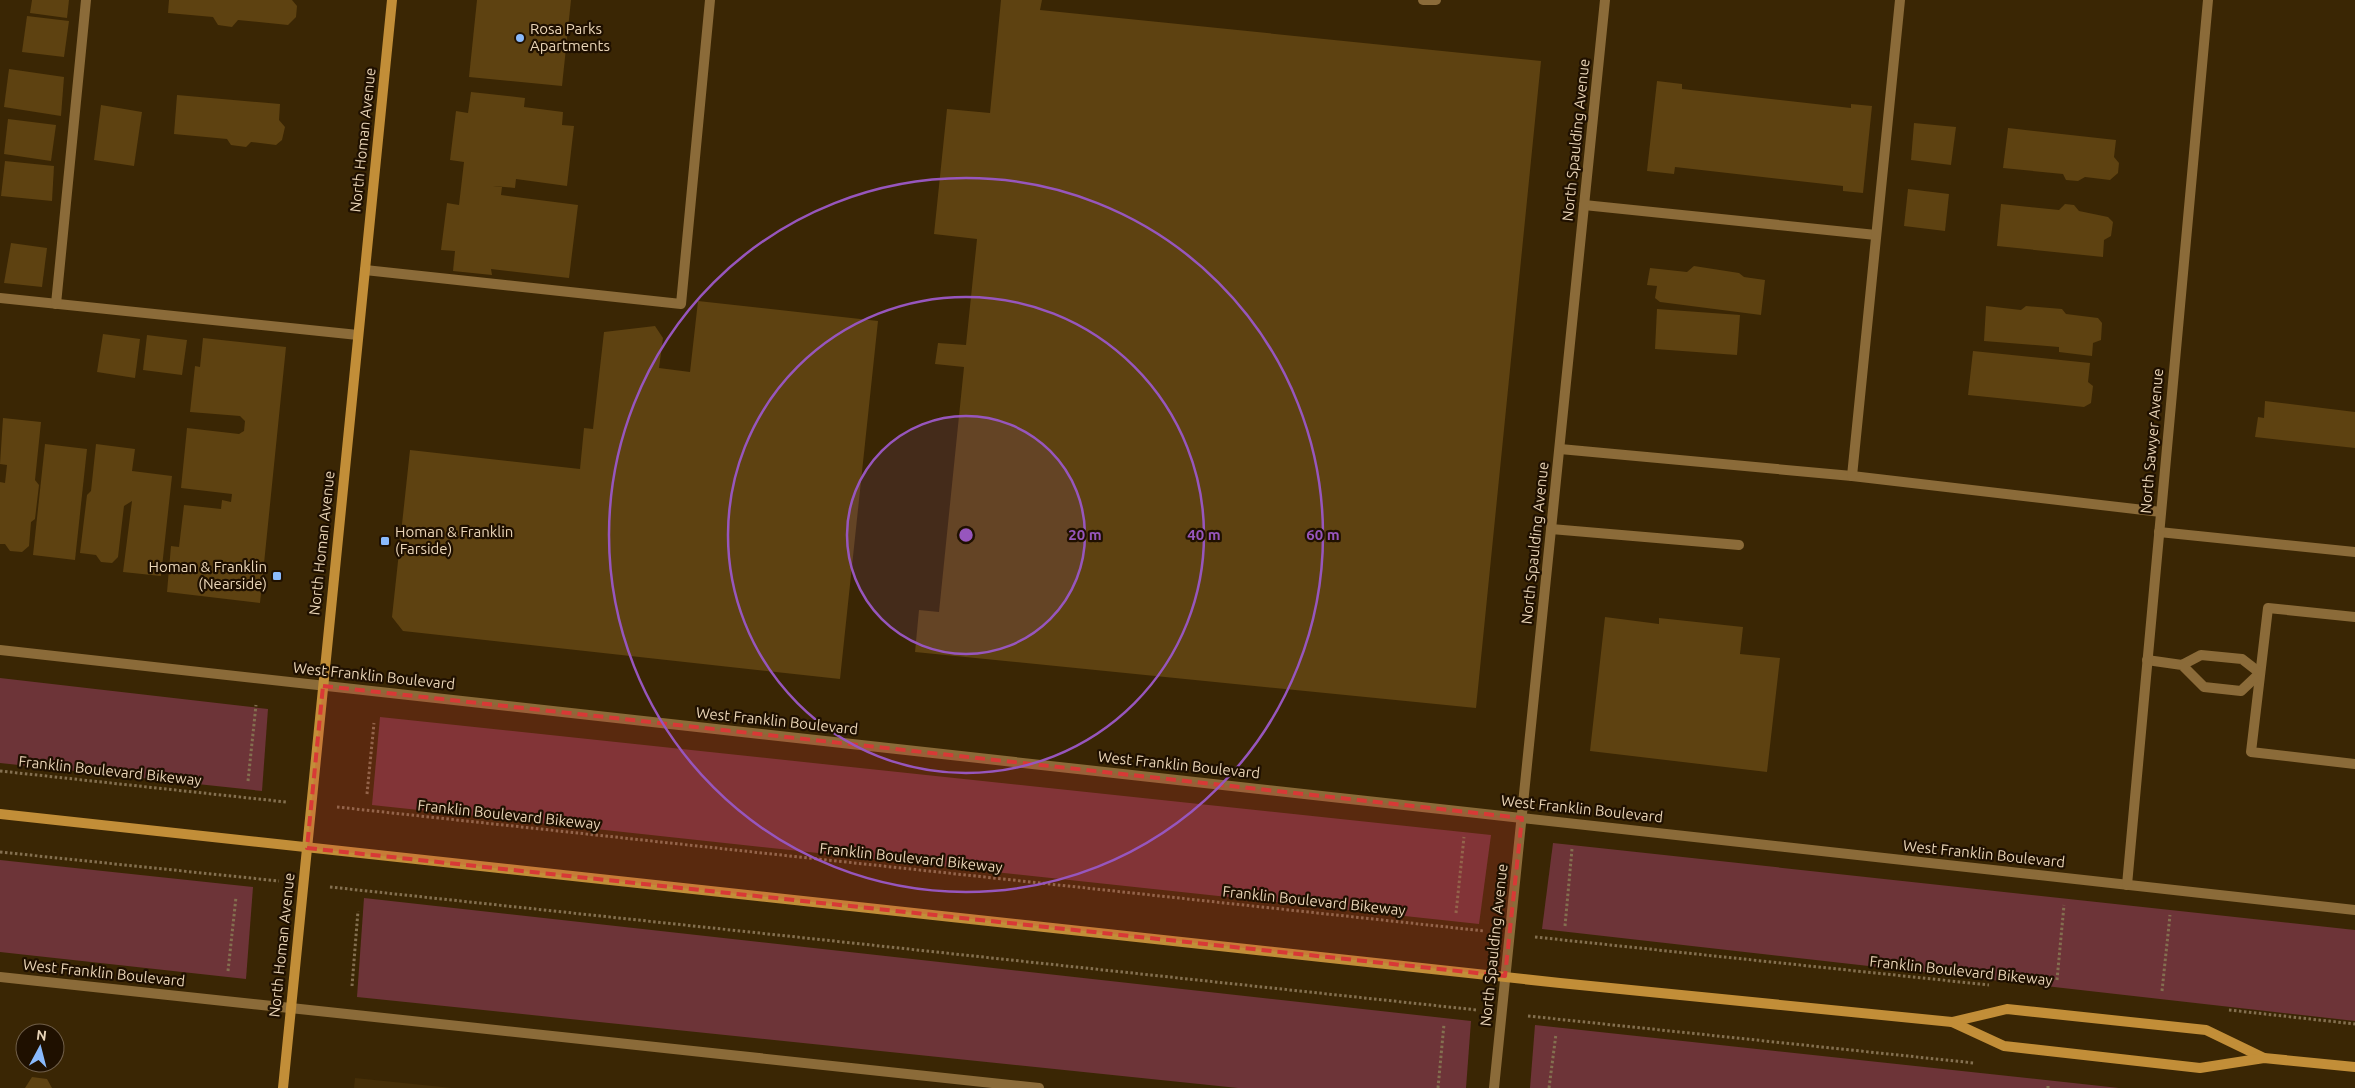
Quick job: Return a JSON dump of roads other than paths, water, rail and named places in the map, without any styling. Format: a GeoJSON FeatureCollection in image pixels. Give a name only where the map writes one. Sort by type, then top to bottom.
{"type":"FeatureCollection","features":[{"type":"Feature","properties":{"kind":"street"},"geometry":{"type":"LineString","coordinates":[[56,304],[86,0]]}},
{"type":"Feature","properties":{"kind":"street","name":"North Homan Avenue"},"geometry":{"type":"LineString","coordinates":[[283,1088],[392,0]]}},
{"type":"Feature","properties":{"kind":"street"},"geometry":{"type":"LineString","coordinates":[[365,270],[681,304],[710,0]]}},
{"type":"Feature","properties":{"kind":"street"},"geometry":{"type":"LineString","coordinates":[[1423,0],[1436,0]]}},
{"type":"Feature","properties":{"kind":"street","name":"North Spaulding Avenue"},"geometry":{"type":"LineString","coordinates":[[1494,1088],[1605,0]]}},
{"type":"Feature","properties":{"kind":"street"},"geometry":{"type":"LineString","coordinates":[[1852,476],[1900,0]]}},
{"type":"Feature","properties":{"kind":"street","name":"North Sawyer Avenue"},"geometry":{"type":"LineString","coordinates":[[2127,885],[2208,0]]}},
{"type":"Feature","properties":{"kind":"street"},"geometry":{"type":"LineString","coordinates":[[1584,205],[1876,235]]}},
{"type":"Feature","properties":{"kind":"street"},"geometry":{"type":"LineString","coordinates":[[0,298],[358,335]]}},
{"type":"Feature","properties":{"kind":"street"},"geometry":{"type":"LineString","coordinates":[[1560,449],[1852,476],[2161,512]]}},
{"type":"Feature","properties":{"kind":"street"},"geometry":{"type":"LineString","coordinates":[[1551,529],[1739,545]]}},
{"type":"Feature","properties":{"kind":"street"},"geometry":{"type":"LineString","coordinates":[[2159,532],[2355,552]]}},
{"type":"Feature","properties":{"kind":"street"},"geometry":{"type":"LineString","coordinates":[[2355,617],[2268,608],[2252,752],[2355,764]]}},
{"type":"Feature","properties":{"kind":"street","name":"West Franklin Boulevard"},"geometry":{"type":"LineString","coordinates":[[0,650],[2355,910]]}},
{"type":"Feature","properties":{"kind":"street"},"geometry":{"type":"LineString","coordinates":[[2147,660],[2182,664],[2201,655],[2242,659],[2260,673]]}},
{"type":"Feature","properties":{"kind":"street"},"geometry":{"type":"LineString","coordinates":[[2182,664],[2204,687],[2241,691],[2260,673]]}},
{"type":"Feature","properties":{"kind":"street"},"geometry":{"type":"LineString","coordinates":[[0,814],[1505,976],[1952,1022],[2004,1046],[2200,1068],[2264,1058],[2355,1067]]}},
{"type":"Feature","properties":{"kind":"street","name":"West Franklin Boulevard"},"geometry":{"type":"LineString","coordinates":[[0,977],[1039,1088]]}},
{"type":"Feature","properties":{"kind":"street"},"geometry":{"type":"LineString","coordinates":[[1952,1022],[2007,1009],[2206,1030],[2264,1058]]}},
{"type":"Feature","properties":{"kind":"place","name":"Rosa Parks Apartments"},"geometry":{"type":"Point","coordinates":[520,38]}},
{"type":"Feature","properties":{"kind":"place","name":"Homan & Franklin (Farside)"},"geometry":{"type":"Point","coordinates":[385,541]}},
{"type":"Feature","properties":{"kind":"place","name":"Homan & Franklin (Nearside)"},"geometry":{"type":"Point","coordinates":[277,576]}}]}
